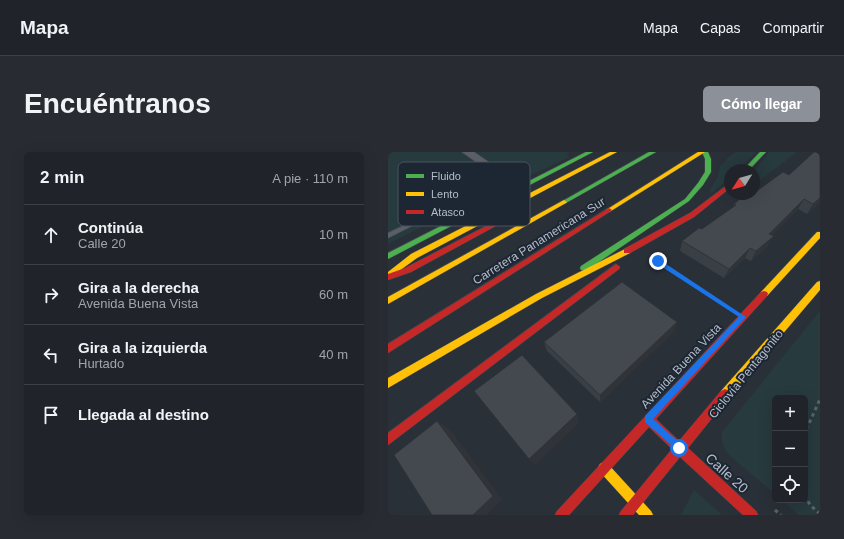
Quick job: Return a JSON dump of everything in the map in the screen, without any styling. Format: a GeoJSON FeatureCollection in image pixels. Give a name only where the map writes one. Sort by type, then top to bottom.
{"type":"FeatureCollection","features":[{"type":"Feature","properties":{"kind":"main road"},"geometry":{"type":"LineString","coordinates":[[530,183],[590,152]]}},
{"type":"Feature","properties":{"kind":"main road"},"geometry":{"type":"LineString","coordinates":[[530,196],[614,152]]}},
{"type":"Feature","properties":{"kind":"main road","name":"Carretera Panamericana Sur"},"geometry":{"type":"LineString","coordinates":[[530,221],[653,152]]}},
{"type":"Feature","properties":{"kind":"main road"},"geometry":{"type":"LineString","coordinates":[[388,384],[560,284],[687,200],[700,186],[707,174],[709,160],[704,152]]}},
{"type":"Feature","properties":{"kind":"main road","name":"Carretera Panamericana Sur"},"geometry":{"type":"LineString","coordinates":[[388,349],[704,152]]}},
{"type":"Feature","properties":{"kind":"main road"},"geometry":{"type":"LineString","coordinates":[[752,164],[763,152]]}},
{"type":"Feature","properties":{"kind":"main road"},"geometry":{"type":"LineString","coordinates":[[530,205],[623,156]]}},
{"type":"Feature","properties":{"kind":"main road"},"geometry":{"type":"LineString","coordinates":[[560,284],[658,235],[693,215],[724,190]]}},
{"type":"Feature","properties":{"kind":"main road"},"geometry":{"type":"LineString","coordinates":[[388,256],[447,226]]}},
{"type":"Feature","properties":{"kind":"main road"},"geometry":{"type":"LineString","coordinates":[[388,276],[414,256],[472,226]]}},
{"type":"Feature","properties":{"kind":"main road"},"geometry":{"type":"LineString","coordinates":[[388,276],[408,270],[491,226]]}},
{"type":"Feature","properties":{"kind":"main road","name":"Carretera Panamericana Sur"},"geometry":{"type":"LineString","coordinates":[[388,301],[521,226]]}},
{"type":"Feature","properties":{"kind":"main road","name":"Avenida Buena Vista"},"geometry":{"type":"LineString","coordinates":[[561,515],[820,234]]}},
{"type":"Feature","properties":{"kind":"main road"},"geometry":{"type":"LineString","coordinates":[[388,440],[658,235]]}},
{"type":"Feature","properties":{"kind":"main road"},"geometry":{"type":"LineString","coordinates":[[625,515],[679,448],[820,284]]}},
{"type":"Feature","properties":{"kind":"main road"},"geometry":{"type":"LineString","coordinates":[[388,387],[405,374]]}},
{"type":"Feature","properties":{"kind":"main road","name":"Calle 20"},"geometry":{"type":"LineString","coordinates":[[648,419],[752,515]]}},
{"type":"Feature","properties":{"kind":"main road"},"geometry":{"type":"LineString","coordinates":[[604,468],[647,515]]}},
{"type":"Feature","properties":{"kind":"street"},"geometry":{"type":"LineString","coordinates":[[467,152],[482,162]]}},
{"type":"Feature","properties":{"kind":"lane"},"geometry":{"type":"LineString","coordinates":[[388,236],[409,226]]}},
{"type":"Feature","properties":{"kind":"path"},"geometry":{"type":"LineString","coordinates":[[658,261],[743,317]]}},
{"type":"Feature","properties":{"kind":"path"},"geometry":{"type":"LineString","coordinates":[[808,426],[820,399]]}},
{"type":"Feature","properties":{"kind":"path"},"geometry":{"type":"LineString","coordinates":[[808,501],[820,514]]}},
{"type":"Feature","properties":{"kind":"path"},"geometry":{"type":"LineString","coordinates":[[769,505],[781,515]]}},
{"type":"Feature","properties":{"kind":"green space"},"geometry":{"type":"Polygon","coordinates":[[[388,152],[570,152],[566,154],[570,157],[530,175],[530,162],[398,162],[398,226],[424,226],[388,244],[388,152]]]}},
{"type":"Feature","properties":{"kind":"green space"},"geometry":{"type":"Polygon","coordinates":[[[736,152],[756,152],[744,164],[724,164],[724,182],[712,193],[709,192],[718,176],[720,166],[726,162],[727,158],[736,152]]]}},
{"type":"Feature","properties":{"kind":"green space"},"geometry":{"type":"Polygon","coordinates":[[[769,152],[797,152],[760,180],[760,164],[769,152]]]}},
{"type":"Feature","properties":{"kind":"green space"},"geometry":{"type":"Polygon","coordinates":[[[820,311],[820,515],[799,515],[785,503],[808,503],[808,395],[772,395],[772,491],[729,455],[723,444],[722,432],[820,311]]]}},
{"type":"Feature","properties":{"kind":"green space"},"geometry":{"type":"Polygon","coordinates":[[[694,490],[722,515],[681,515],[694,490]]]}},
{"type":"Feature","properties":{"kind":"building"},"geometry":{"type":"Polygon","coordinates":[[[814,152],[820,152],[820,198],[813,204],[804,199],[769,234],[774,236],[756,251],[750,248],[729,269],[682,241],[699,228],[702,229],[736,205],[734,204],[739,200],[760,200],[760,189],[783,172],[789,175],[814,152]]]}},
{"type":"Feature","properties":{"kind":"building"},"geometry":{"type":"Polygon","coordinates":[[[622,282],[677,322],[600,395],[544,342],[622,282]]]}},
{"type":"Feature","properties":{"kind":"building"},"geometry":{"type":"Polygon","coordinates":[[[522,355],[577,414],[529,459],[474,391],[522,355]]]}},
{"type":"Feature","properties":{"kind":"building"},"geometry":{"type":"Polygon","coordinates":[[[437,421],[493,496],[473,515],[432,515],[394,455],[437,421]]]}},
{"type":"Feature","properties":{"kind":"traffic: fast"},"geometry":{"type":"LineString","coordinates":[[530,183],[590,152]]}},
{"type":"Feature","properties":{"kind":"traffic: fast"},"geometry":{"type":"LineString","coordinates":[[564,202],[653,152]]}},
{"type":"Feature","properties":{"kind":"traffic: fast"},"geometry":{"type":"LineString","coordinates":[[584,268],[687,200],[701,184],[708,172],[708,159],[705,152]]}},
{"type":"Feature","properties":{"kind":"traffic: fast"},"geometry":{"type":"LineString","coordinates":[[752,164],[763,152]]}},
{"type":"Feature","properties":{"kind":"traffic: fast"},"geometry":{"type":"LineString","coordinates":[[388,256],[446,226]]}},
{"type":"Feature","properties":{"kind":"traffic: slow"},"geometry":{"type":"LineString","coordinates":[[530,196],[614,152]]}},
{"type":"Feature","properties":{"kind":"traffic: slow"},"geometry":{"type":"LineString","coordinates":[[609,210],[702,152]]}},
{"type":"Feature","properties":{"kind":"traffic: slow"},"geometry":{"type":"LineString","coordinates":[[530,221],[564,202]]}},
{"type":"Feature","properties":{"kind":"traffic: slow"},"geometry":{"type":"LineString","coordinates":[[388,276],[414,256],[472,226]]}},
{"type":"Feature","properties":{"kind":"traffic: slow"},"geometry":{"type":"LineString","coordinates":[[388,301],[521,226]]}},
{"type":"Feature","properties":{"kind":"traffic: slow"},"geometry":{"type":"LineString","coordinates":[[764,294],[820,234]]}},
{"type":"Feature","properties":{"kind":"traffic: slow"},"geometry":{"type":"LineString","coordinates":[[388,383],[539,296],[627,251]]}},
{"type":"Feature","properties":{"kind":"traffic: slow"},"geometry":{"type":"LineString","coordinates":[[725,394],[820,284]]}},
{"type":"Feature","properties":{"kind":"traffic: slow"},"geometry":{"type":"LineString","coordinates":[[604,468],[647,515]]}},
{"type":"Feature","properties":{"kind":"traffic: jam"},"geometry":{"type":"LineString","coordinates":[[627,251],[692,215],[724,190]]}},
{"type":"Feature","properties":{"kind":"traffic: jam"},"geometry":{"type":"LineString","coordinates":[[388,349],[609,210]]}},
{"type":"Feature","properties":{"kind":"traffic: jam"},"geometry":{"type":"LineString","coordinates":[[388,277],[408,270],[491,226]]}},
{"type":"Feature","properties":{"kind":"traffic: jam"},"geometry":{"type":"LineString","coordinates":[[388,440],[616,267]]}},
{"type":"Feature","properties":{"kind":"traffic: jam"},"geometry":{"type":"LineString","coordinates":[[561,515],[764,294]]}},
{"type":"Feature","properties":{"kind":"traffic: jam"},"geometry":{"type":"LineString","coordinates":[[625,515],[725,394]]}},
{"type":"Feature","properties":{"kind":"traffic: jam"},"geometry":{"type":"LineString","coordinates":[[648,419],[752,515]]}},
{"type":"Feature","properties":{"kind":"route"},"geometry":{"type":"LineString","coordinates":[[658,261],[743,317],[648,419],[679,448]]}}]}
